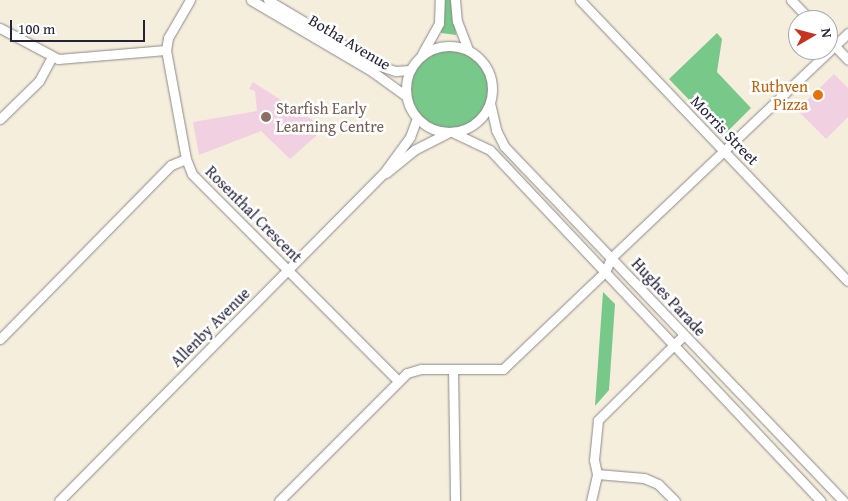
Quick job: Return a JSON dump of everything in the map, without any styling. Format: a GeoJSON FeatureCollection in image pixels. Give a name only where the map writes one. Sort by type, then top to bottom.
{"type":"FeatureCollection","features":[{"type":"Feature","properties":{"kind":"street"},"geometry":{"type":"LineString","coordinates":[[0,28],[51,58],[166,50],[168,38],[190,0]]}},
{"type":"Feature","properties":{"kind":"street","name":"Botha Avenue"},"geometry":{"type":"LineString","coordinates":[[251,0],[377,65],[396,71],[410,70]]}},
{"type":"Feature","properties":{"kind":"street","name":"Botha Avenue"},"geometry":{"type":"LineString","coordinates":[[268,0],[406,96]]}},
{"type":"Feature","properties":{"kind":"street"},"geometry":{"type":"LineString","coordinates":[[422,54],[445,45],[468,50],[477,55],[489,72],[492,82],[490,103],[475,123],[450,132],[426,126],[417,118],[406,96],[410,70],[422,54],[439,23],[440,0]]}},
{"type":"Feature","properties":{"kind":"street"},"geometry":{"type":"LineString","coordinates":[[455,0],[457,21],[468,50]]}},
{"type":"Feature","properties":{"kind":"street","name":"Morris Street"},"geometry":{"type":"LineString","coordinates":[[580,0],[848,281]]}},
{"type":"Feature","properties":{"kind":"street"},"geometry":{"type":"LineString","coordinates":[[791,0],[800,10]]}},
{"type":"Feature","properties":{"kind":"street","name":"Rosenthal Crescent"},"geometry":{"type":"LineString","coordinates":[[166,50],[186,159],[192,174],[400,379]]}},
{"type":"Feature","properties":{"kind":"street"},"geometry":{"type":"LineString","coordinates":[[838,50],[848,60]]}},
{"type":"Feature","properties":{"kind":"street"},"geometry":{"type":"LineString","coordinates":[[0,120],[39,80],[51,58]]}},
{"type":"Feature","properties":{"kind":"street"},"geometry":{"type":"LineString","coordinates":[[279,501],[400,379],[416,370],[503,369],[605,272],[612,258],[724,151],[814,60]]}},
{"type":"Feature","properties":{"kind":"street","name":"Hughes Parade"},"geometry":{"type":"LineString","coordinates":[[490,103],[496,130],[504,146],[844,501]]}},
{"type":"Feature","properties":{"kind":"street","name":"Allenby Avenue"},"geometry":{"type":"LineString","coordinates":[[383,174],[406,141],[417,118]]}},
{"type":"Feature","properties":{"kind":"street","name":"Hughes Parade"},"geometry":{"type":"LineString","coordinates":[[450,132],[490,150],[821,501]]}},
{"type":"Feature","properties":{"kind":"street","name":"Allenby Avenue"},"geometry":{"type":"LineString","coordinates":[[59,501],[383,174],[414,150],[450,132]]}},
{"type":"Feature","properties":{"kind":"street"},"geometry":{"type":"LineString","coordinates":[[406,141],[414,150]]}},
{"type":"Feature","properties":{"kind":"street"},"geometry":{"type":"LineString","coordinates":[[0,339],[171,165],[186,159]]}},
{"type":"Feature","properties":{"kind":"street"},"geometry":{"type":"LineString","coordinates":[[591,501],[596,474],[594,460],[598,420],[684,335]]}},
{"type":"Feature","properties":{"kind":"street"},"geometry":{"type":"LineString","coordinates":[[453,369],[455,501]]}},
{"type":"Feature","properties":{"kind":"street"},"geometry":{"type":"LineString","coordinates":[[596,474],[644,478],[658,484],[676,501]]}},
{"type":"Feature","properties":{"kind":"shaded area"},"geometry":{"type":"Polygon","coordinates":[[[834,74],[848,88],[848,117],[826,139],[797,110],[834,74]]]}},
{"type":"Feature","properties":{"kind":"shaded area","name":"Starfish Early Learning Centre"},"geometry":{"type":"Polygon","coordinates":[[[253,82],[325,128],[290,159],[261,131],[199,155],[193,122],[257,111],[255,91],[249,89],[253,82]]]}},
{"type":"Feature","properties":{"kind":"green space"},"geometry":{"type":"Polygon","coordinates":[[[444,0],[452,0],[456,35],[441,33],[444,0]]]}},
{"type":"Feature","properties":{"kind":"green space"},"geometry":{"type":"Polygon","coordinates":[[[717,33],[722,39],[717,72],[751,108],[727,132],[720,132],[669,79],[717,33]]]}},
{"type":"Feature","properties":{"kind":"green space"},"geometry":{"type":"Polygon","coordinates":[[[449,48],[464,51],[477,60],[486,73],[489,88],[486,103],[477,116],[464,125],[449,128],[434,125],[421,116],[412,103],[409,88],[412,73],[421,60],[434,51],[449,48]]]}},
{"type":"Feature","properties":{"kind":"green space"},"geometry":{"type":"Polygon","coordinates":[[[603,292],[615,304],[609,390],[595,406],[603,292]]]}},
{"type":"Feature","properties":{"kind":"place","name":"Ruthven Pizza"},"geometry":{"type":"Point","coordinates":[818,95]}},
{"type":"Feature","properties":{"kind":"place","name":"Starfish Early Learning Centre"},"geometry":{"type":"Point","coordinates":[266,117]}}]}
